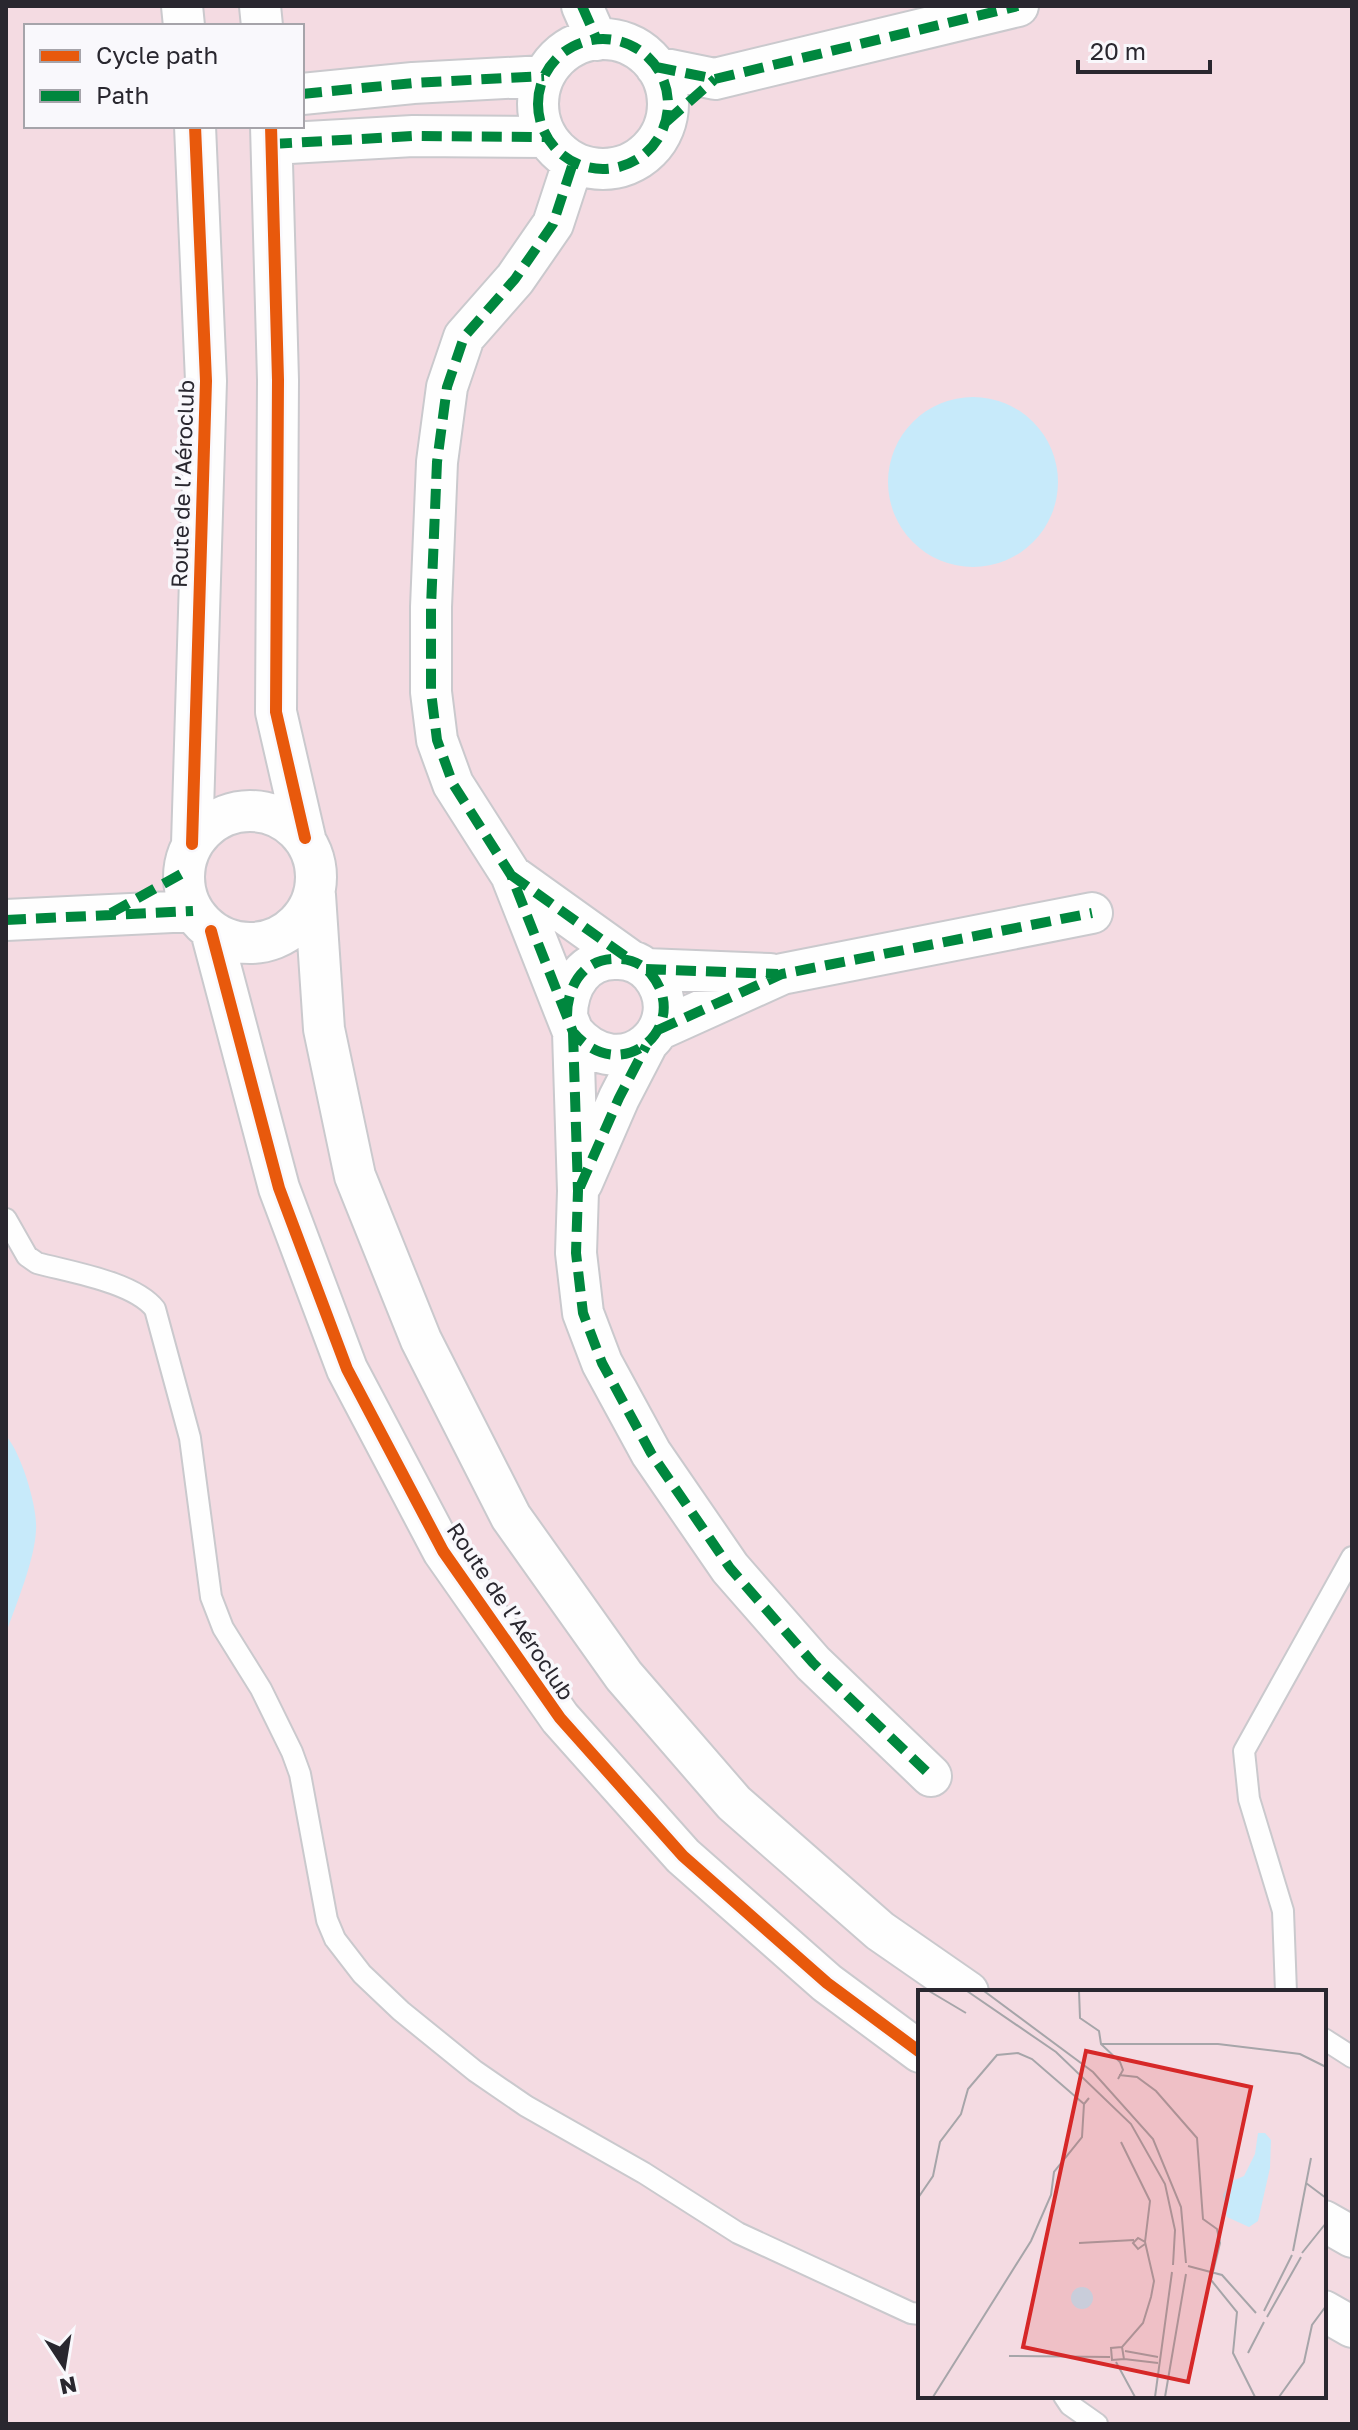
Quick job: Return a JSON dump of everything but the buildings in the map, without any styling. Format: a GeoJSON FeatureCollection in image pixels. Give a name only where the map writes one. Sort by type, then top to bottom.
{"type":"FeatureCollection","features":[{"type":"Feature","properties":{"kind":"street"},"geometry":{"type":"LineString","coordinates":[[656,67],[715,79],[1018,6]]}},
{"type":"Feature","properties":{"kind":"street"},"geometry":{"type":"LineString","coordinates":[[965,1990],[880,1931],[734,1803],[624,1676],[511,1517],[421,1340],[355,1176],[324,1029],[315,895],[318,875],[314,855],[305,838],[276,712],[278,395],[272,135],[413,136],[559,150],[591,169],[610,169],[629,164],[646,154],[658,139],[666,122],[667,93],[656,67],[645,54],[631,45],[614,40],[590,23],[544,76],[538,96],[538,116],[559,150],[553,224],[515,279],[464,337],[447,387],[437,462],[431,607],[431,692],[437,740],[453,784],[511,875],[570,1024],[584,1045],[599,1053],[633,1053],[652,1037],[782,974],[1092,913]]}},
{"type":"Feature","properties":{"kind":"street"},"geometry":{"type":"LineString","coordinates":[[304,94],[413,83],[544,76]]}},
{"type":"Feature","properties":{"kind":"street"},"geometry":{"type":"LineString","coordinates":[[666,122],[715,79]]}},
{"type":"Feature","properties":{"kind":"street","name":"Route de l’Aéroclub"},"geometry":{"type":"LineString","coordinates":[[188,858],[206,381],[195,128]]}},
{"type":"Feature","properties":{"kind":"street"},"geometry":{"type":"LineString","coordinates":[[107,915],[188,858],[206,827],[225,815],[246,810],[269,813],[289,822],[305,838]]}},
{"type":"Feature","properties":{"kind":"street"},"geometry":{"type":"LineString","coordinates":[[188,858],[186,893],[202,921],[229,940],[250,943],[272,940],[291,930],[305,914],[315,895]]}},
{"type":"Feature","properties":{"kind":"street"},"geometry":{"type":"LineString","coordinates":[[511,875],[639,965],[657,982],[664,998],[663,1014],[619,1098],[578,1191]]}},
{"type":"Feature","properties":{"kind":"street"},"geometry":{"type":"LineString","coordinates":[[6,920],[107,915],[202,921]]}},
{"type":"Feature","properties":{"kind":"street","name":"Route de l’Aéroclub"},"geometry":{"type":"LineString","coordinates":[[202,921],[279,1188],[347,1369],[443,1551],[560,1718],[683,1856],[827,1983],[918,2051]]}},
{"type":"Feature","properties":{"kind":"street"},"geometry":{"type":"LineString","coordinates":[[782,974],[639,965],[614,958],[583,970],[573,984],[567,1000],[578,1191],[576,1253],[583,1313],[602,1363],[651,1453],[730,1568],[813,1663],[931,1776]]}},
{"type":"Feature","properties":{"kind":"street"},"geometry":{"type":"LineString","coordinates":[[1326,2222],[1352,2237]]}},
{"type":"Feature","properties":{"kind":"street"},"geometry":{"type":"LineString","coordinates":[[1326,2312],[1352,2327]]}},
{"type":"Feature","properties":{"kind":"lane"},"geometry":{"type":"LineString","coordinates":[[6,1219],[27,1256],[37,1263],[115,1285],[140,1295],[155,1309],[190,1438],[211,1597],[223,1628],[261,1689],[292,1752],[300,1774],[327,1920],[335,1939],[362,1974],[401,2011],[475,2071],[526,2106],[644,2173],[738,2233],[918,2314]]}},
{"type":"Feature","properties":{"kind":"lane"},"geometry":{"type":"LineString","coordinates":[[1286,1990],[1283,1911],[1249,1799],[1244,1751],[1352,1557]]}},
{"type":"Feature","properties":{"kind":"lane"},"geometry":{"type":"LineString","coordinates":[[1326,2040],[1352,2057]]}},
{"type":"Feature","properties":{"kind":"lane"},"geometry":{"type":"LineString","coordinates":[[1065,2398],[1070,2405],[1097,2424]]}},
{"type":"Feature","properties":{"kind":"shaded area"},"geometry":{"type":"Polygon","coordinates":[[[6,6],[1352,6],[1352,2424],[6,2424],[6,6]]]}},
{"type":"Feature","properties":{"kind":"water"},"geometry":{"type":"Polygon","coordinates":[[[973,397],[1006,403],[1033,422],[1052,449],[1058,482],[1052,515],[1033,542],[1006,561],[973,567],[940,561],[913,542],[894,515],[888,482],[894,449],[913,422],[940,403],[973,397]]]}},
{"type":"Feature","properties":{"kind":"water"},"geometry":{"type":"Polygon","coordinates":[[[6,1436],[27,1481],[36,1530],[29,1568],[6,1633],[6,1436]]]}},
{"type":"Feature","properties":{"kind":"marked path"},"geometry":{"type":"LineString","coordinates":[[582,6],[597,40]]}},
{"type":"Feature","properties":{"kind":"marked path"},"geometry":{"type":"LineString","coordinates":[[656,67],[715,79],[1018,6]]}},
{"type":"Feature","properties":{"kind":"marked path"},"geometry":{"type":"LineString","coordinates":[[603,39],[628,44],[649,58],[663,79],[668,104],[663,129],[649,150],[628,164],[603,169],[578,164],[557,150],[543,129],[538,104],[543,79],[557,58],[578,44],[603,39]]}},
{"type":"Feature","properties":{"kind":"marked path"},"geometry":{"type":"LineString","coordinates":[[304,94],[413,83],[544,76]]}},
{"type":"Feature","properties":{"kind":"marked path"},"geometry":{"type":"LineString","coordinates":[[666,122],[715,79]]}},
{"type":"Feature","properties":{"kind":"marked path"},"geometry":{"type":"LineString","coordinates":[[272,144],[413,136],[546,137]]}},
{"type":"Feature","properties":{"kind":"marked path"},"geometry":{"type":"LineString","coordinates":[[567,1016],[574,984],[587,968],[606,960],[627,960],[640,965],[651,974],[662,994],[663,1013],[658,1030],[646,1044],[630,1053],[612,1055],[592,1048],[573,1032],[511,875],[453,784],[437,740],[431,692],[431,607],[437,462],[447,387],[464,337],[515,279],[553,224],[573,163]]}},
{"type":"Feature","properties":{"kind":"marked path"},"geometry":{"type":"LineString","coordinates":[[111,913],[183,873]]}},
{"type":"Feature","properties":{"kind":"marked path"},"geometry":{"type":"LineString","coordinates":[[511,875],[629,959]]}},
{"type":"Feature","properties":{"kind":"marked path"},"geometry":{"type":"LineString","coordinates":[[6,920],[193,911]]}},
{"type":"Feature","properties":{"kind":"marked path"},"geometry":{"type":"LineString","coordinates":[[658,1030],[782,974],[1092,913]]}},
{"type":"Feature","properties":{"kind":"marked path"},"geometry":{"type":"LineString","coordinates":[[646,969],[778,974]]}},
{"type":"Feature","properties":{"kind":"marked path"},"geometry":{"type":"LineString","coordinates":[[573,1032],[578,1191],[576,1253],[583,1313],[602,1363],[651,1453],[730,1568],[813,1663],[931,1776]]}},
{"type":"Feature","properties":{"kind":"marked path"},"geometry":{"type":"LineString","coordinates":[[580,1187],[619,1098],[646,1046]]}},
{"type":"Feature","properties":{"kind":"cycle path"},"geometry":{"type":"LineString","coordinates":[[192,844],[206,381],[195,128]]}},
{"type":"Feature","properties":{"kind":"cycle path"},"geometry":{"type":"LineString","coordinates":[[271,128],[278,380],[276,712],[305,838]]}},
{"type":"Feature","properties":{"kind":"cycle path"},"geometry":{"type":"LineString","coordinates":[[211,931],[279,1188],[347,1369],[443,1551],[560,1718],[683,1856],[827,1983],[918,2051]]}}]}
